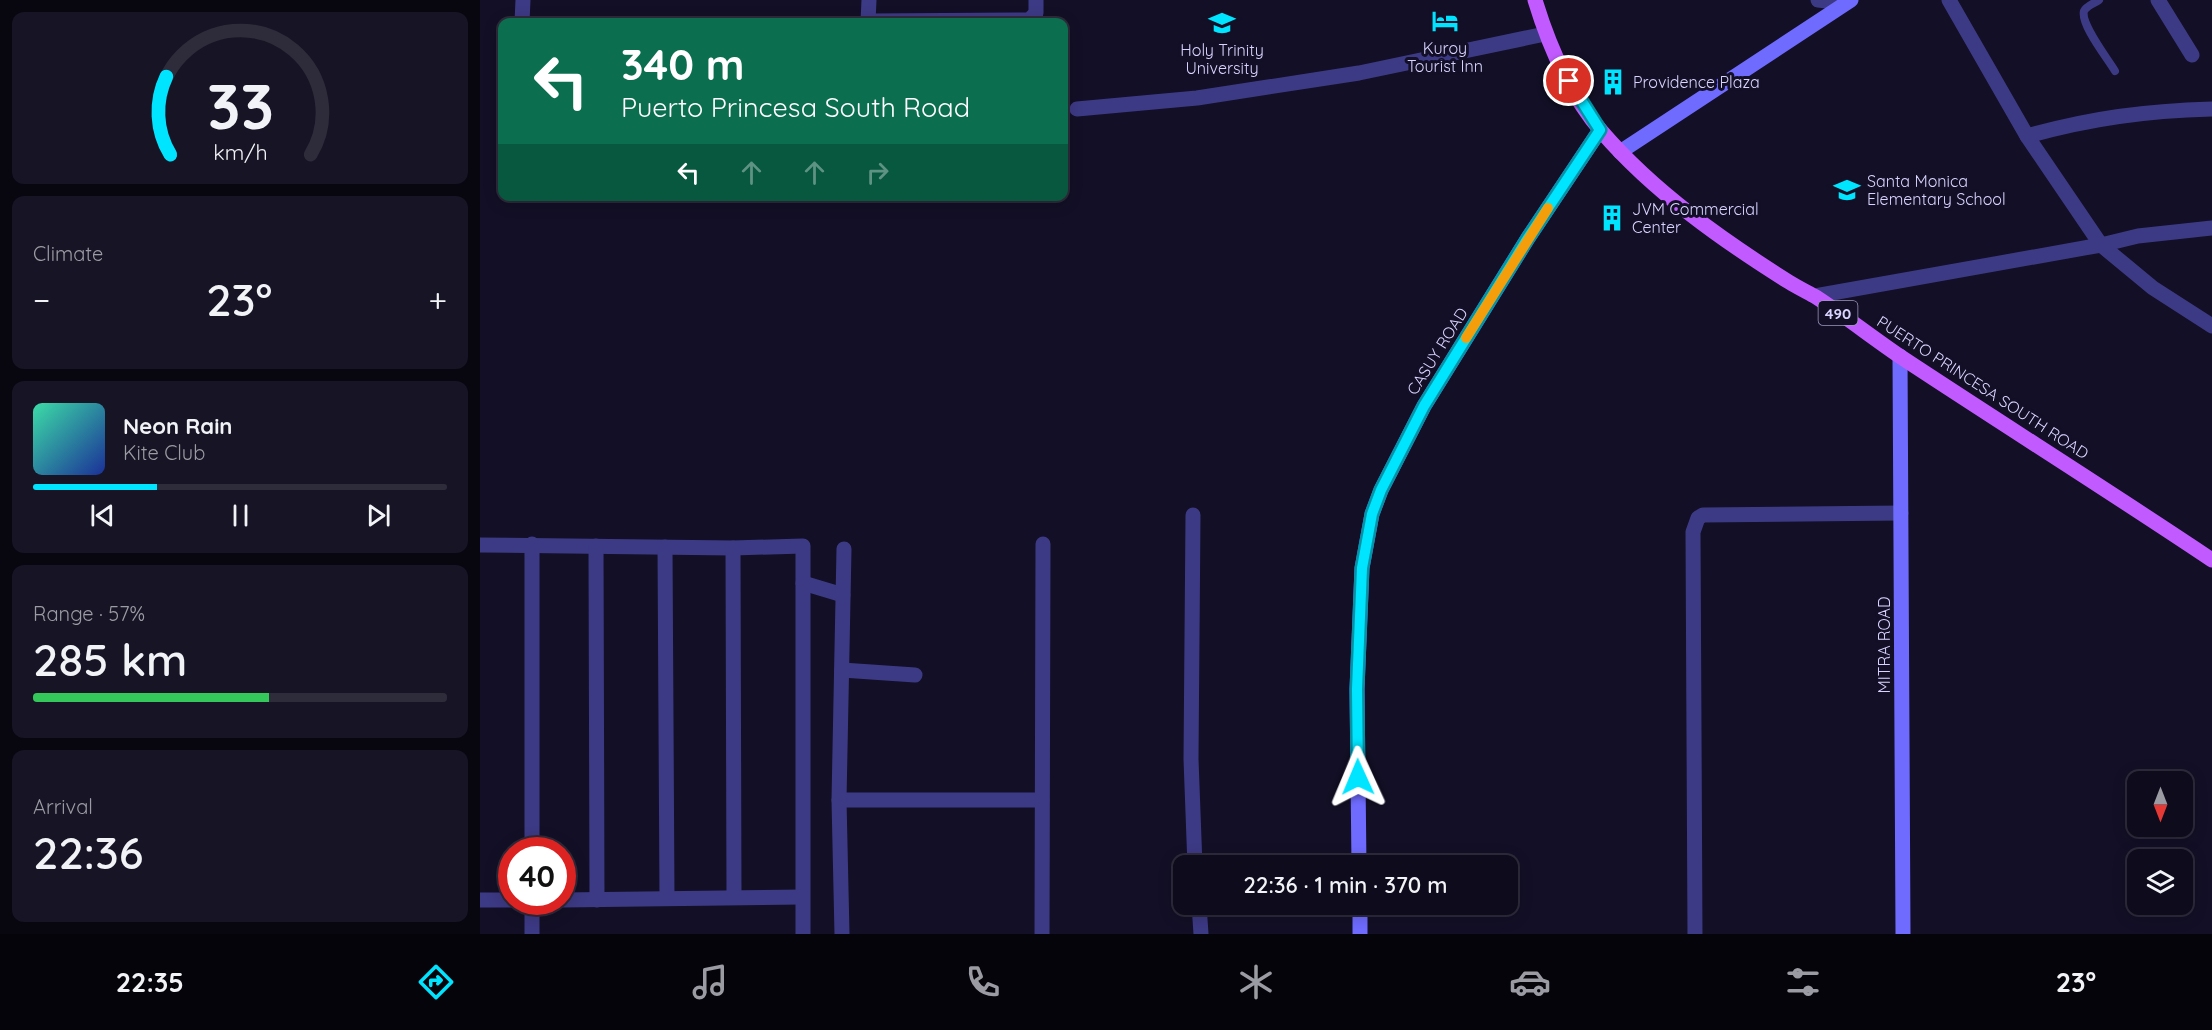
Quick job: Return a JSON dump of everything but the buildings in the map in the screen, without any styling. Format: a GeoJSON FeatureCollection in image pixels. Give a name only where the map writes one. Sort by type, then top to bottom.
{"type":"FeatureCollection","features":[{"type":"Feature","properties":{"kind":"main road","name":"PUERTO PRINCESA SOUTH ROAD"},"geometry":{"type":"LineString","coordinates":[[1535,0],[1545,34],[1560,67],[1600,130],[1620,152],[1687,212],[1789,282],[1815,296],[1900,356],[2212,560]]}},
{"type":"Feature","properties":{"kind":"street"},"geometry":{"type":"LineString","coordinates":[[522,18],[523,0]]}},
{"type":"Feature","properties":{"kind":"street"},"geometry":{"type":"LineString","coordinates":[[868,0],[868,18]]}},
{"type":"Feature","properties":{"kind":"street"},"geometry":{"type":"LineString","coordinates":[[1031,18],[1036,13],[1036,0]]}},
{"type":"Feature","properties":{"kind":"street"},"geometry":{"type":"LineString","coordinates":[[1818,0],[1848,2]]}},
{"type":"Feature","properties":{"kind":"street"},"geometry":{"type":"LineString","coordinates":[[1949,0],[2027,136],[2101,245],[2154,288],[2212,326]]}},
{"type":"Feature","properties":{"kind":"street"},"geometry":{"type":"LineString","coordinates":[[2158,0],[2192,55]]}},
{"type":"Feature","properties":{"kind":"street"},"geometry":{"type":"LineString","coordinates":[[1620,152],[1848,2]]}},
{"type":"Feature","properties":{"kind":"street"},"geometry":{"type":"LineString","coordinates":[[1077,109],[1197,98],[1359,73],[1545,34]]}},
{"type":"Feature","properties":{"kind":"street"},"geometry":{"type":"LineString","coordinates":[[2027,136],[2092,119],[2144,112],[2212,109]]}},
{"type":"Feature","properties":{"kind":"street","name":"CASUY ROAD"},"geometry":{"type":"LineString","coordinates":[[1359,855],[1357,689],[1362,568],[1372,514],[1381,490],[1424,406],[1528,238],[1600,130]]}},
{"type":"Feature","properties":{"kind":"street"},"geometry":{"type":"LineString","coordinates":[[1815,296],[2101,245],[2138,236],[2212,228]]}},
{"type":"Feature","properties":{"kind":"street","name":"MITRA ROAD"},"geometry":{"type":"LineString","coordinates":[[1900,356],[1903,934]]}},
{"type":"Feature","properties":{"kind":"street"},"geometry":{"type":"LineString","coordinates":[[1695,934],[1693,532],[1698,518],[1703,515],[1901,513]]}},
{"type":"Feature","properties":{"kind":"street"},"geometry":{"type":"LineString","coordinates":[[1194,515],[1191,759],[1195,855]]}},
{"type":"Feature","properties":{"kind":"street"},"geometry":{"type":"LineString","coordinates":[[532,544],[532,837]]}},
{"type":"Feature","properties":{"kind":"street"},"geometry":{"type":"LineString","coordinates":[[1042,934],[1043,544]]}},
{"type":"Feature","properties":{"kind":"street"},"geometry":{"type":"LineString","coordinates":[[480,545],[733,548],[803,546],[803,934]]}},
{"type":"Feature","properties":{"kind":"street"},"geometry":{"type":"LineString","coordinates":[[596,546],[597,900]]}},
{"type":"Feature","properties":{"kind":"street"},"geometry":{"type":"LineString","coordinates":[[665,547],[667,898]]}},
{"type":"Feature","properties":{"kind":"street"},"geometry":{"type":"LineString","coordinates":[[733,548],[734,897]]}},
{"type":"Feature","properties":{"kind":"street"},"geometry":{"type":"LineString","coordinates":[[842,934],[839,800],[844,549]]}},
{"type":"Feature","properties":{"kind":"street"},"geometry":{"type":"LineString","coordinates":[[803,583],[843,595]]}},
{"type":"Feature","properties":{"kind":"street"},"geometry":{"type":"LineString","coordinates":[[842,670],[915,675]]}},
{"type":"Feature","properties":{"kind":"street"},"geometry":{"type":"LineString","coordinates":[[839,800],[1042,800]]}},
{"type":"Feature","properties":{"kind":"street"},"geometry":{"type":"LineString","coordinates":[[576,900],[802,897]]}},
{"type":"Feature","properties":{"kind":"street"},"geometry":{"type":"LineString","coordinates":[[480,900],[498,900]]}},
{"type":"Feature","properties":{"kind":"street"},"geometry":{"type":"LineString","coordinates":[[532,915],[532,934]]}},
{"type":"Feature","properties":{"kind":"street"},"geometry":{"type":"LineString","coordinates":[[1200,915],[1201,934]]}},
{"type":"Feature","properties":{"kind":"street"},"geometry":{"type":"LineString","coordinates":[[1360,915],[1360,934]]}},
{"type":"Feature","properties":{"kind":"lane"},"geometry":{"type":"LineString","coordinates":[[2099,0],[2086,8],[2085,23],[2115,71]]}},
{"type":"Feature","properties":{"kind":"slow traffic"},"geometry":{"type":"LineString","coordinates":[[1466,338],[1548,208]]}},
{"type":"Feature","properties":{"kind":"place","name":"Kuroy Tourist Inn"},"geometry":{"type":"Point","coordinates":[1445,21]}},
{"type":"Feature","properties":{"kind":"place","name":"Holy Trinity University"},"geometry":{"type":"Point","coordinates":[1222,23]}},
{"type":"Feature","properties":{"kind":"place","name":"Providence Plaza"},"geometry":{"type":"Point","coordinates":[1613,82]}},
{"type":"Feature","properties":{"kind":"place","name":"Santa Monica Elementary School"},"geometry":{"type":"Point","coordinates":[1847,190]}},
{"type":"Feature","properties":{"kind":"place","name":"JVM Commercial Center"},"geometry":{"type":"Point","coordinates":[1612,218]}},
{"type":"Feature","properties":{"kind":"route"},"geometry":{"type":"LineString","coordinates":[[1358,777],[1357,689],[1362,568],[1372,514],[1381,490],[1424,406],[1528,238],[1600,130],[1569,81]]}}]}
